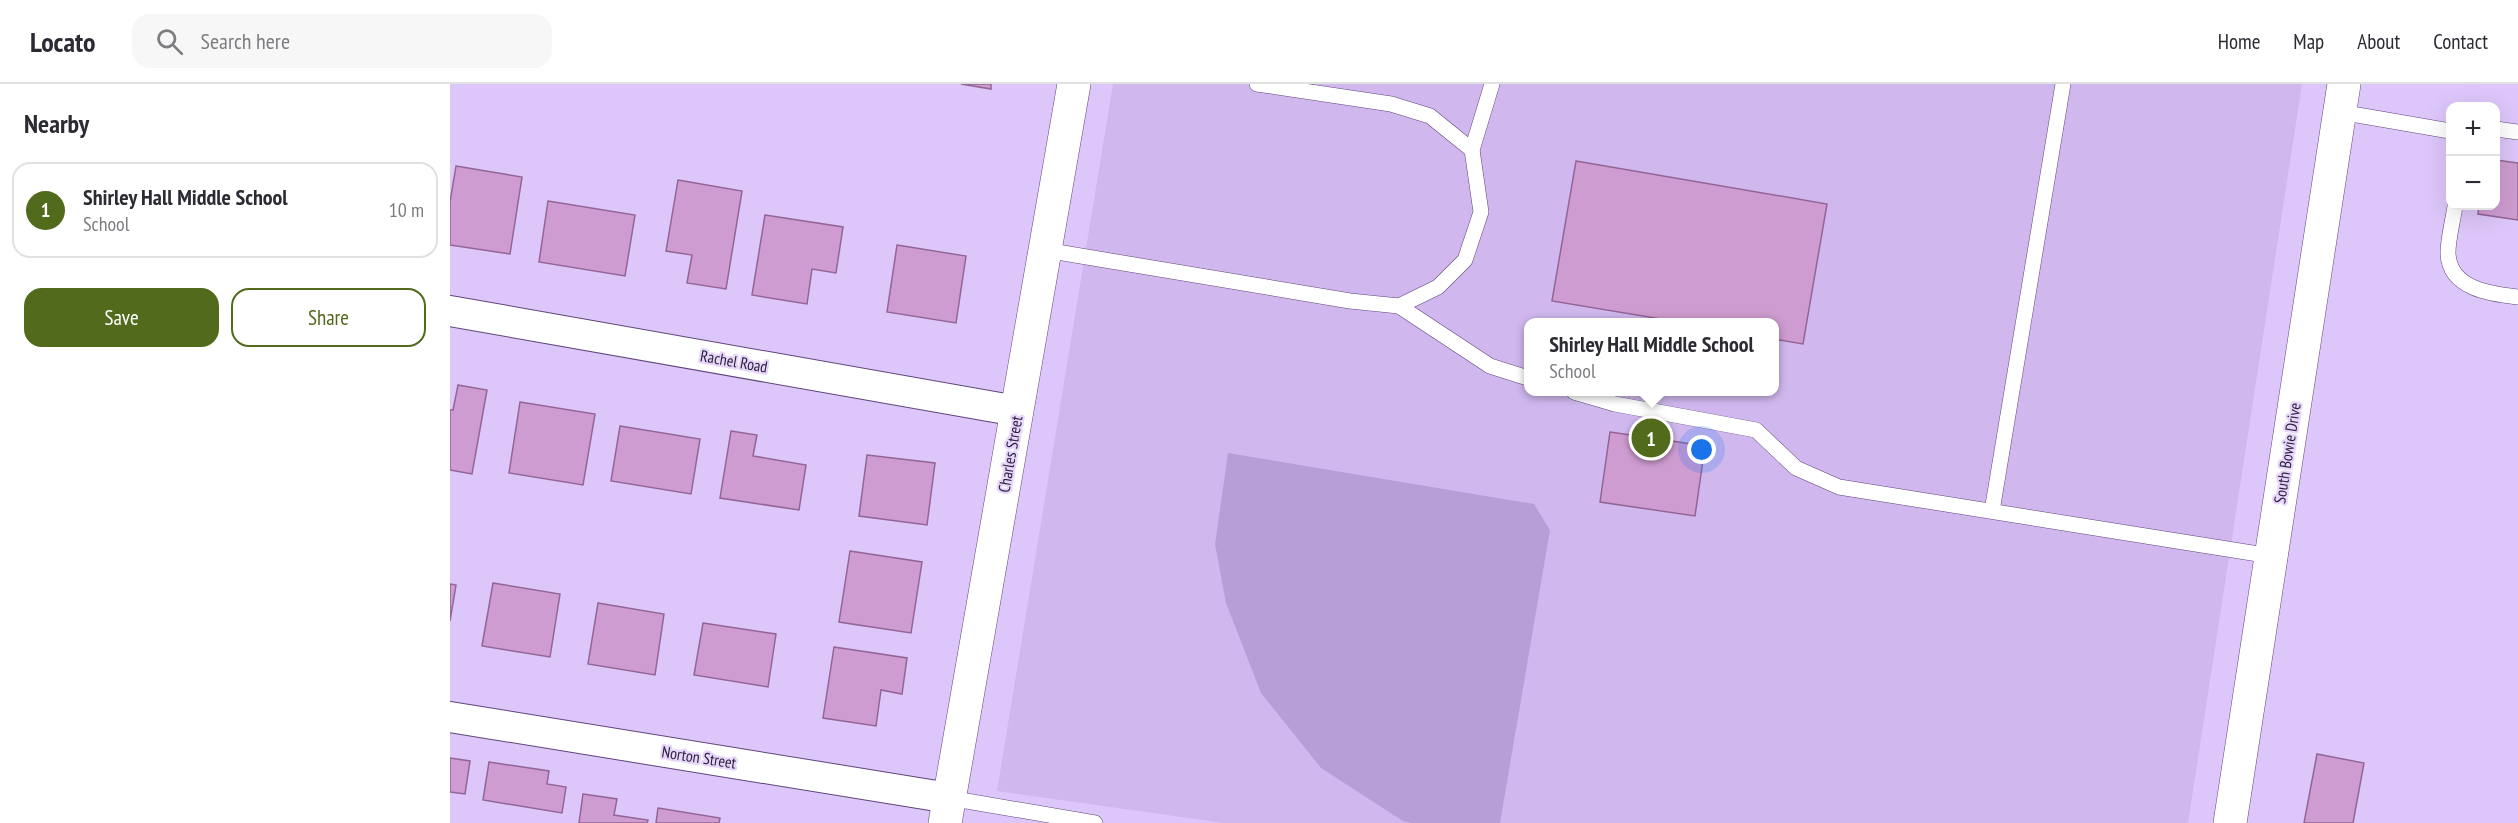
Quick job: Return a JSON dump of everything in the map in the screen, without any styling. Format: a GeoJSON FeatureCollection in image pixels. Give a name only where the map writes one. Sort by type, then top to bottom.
{"type":"FeatureCollection","features":[{"type":"Feature","properties":{"kind":"street","name":"Charles Street"},"geometry":{"type":"LineString","coordinates":[[947,810],[1074,84]]}},
{"type":"Feature","properties":{"kind":"street","name":"South Bowie Drive"},"geometry":{"type":"LineString","coordinates":[[2230,823],[2342,98]]}},
{"type":"Feature","properties":{"kind":"street","name":"Rachel Road"},"geometry":{"type":"LineString","coordinates":[[450,311],[1017,411]]}},
{"type":"Feature","properties":{"kind":"street","name":"Norton Street"},"geometry":{"type":"LineString","coordinates":[[450,717],[947,810]]}},
{"type":"Feature","properties":{"kind":"lane"},"geometry":{"type":"LineString","coordinates":[[1257,84],[1391,104],[1430,116],[1472,150]]}},
{"type":"Feature","properties":{"kind":"lane"},"geometry":{"type":"LineString","coordinates":[[1399,306],[1438,287],[1465,260],[1480,212],[1472,150],[1492,84]]}},
{"type":"Feature","properties":{"kind":"lane"},"geometry":{"type":"LineString","coordinates":[[1992,512],[2063,84]]}},
{"type":"Feature","properties":{"kind":"lane"},"geometry":{"type":"LineString","coordinates":[[2342,98],[2446,129]]}},
{"type":"Feature","properties":{"kind":"lane"},"geometry":{"type":"LineString","coordinates":[[2500,130],[2518,132]]}},
{"type":"Feature","properties":{"kind":"lane"},"geometry":{"type":"LineString","coordinates":[[2454,210],[2448,255],[2454,270],[2466,285],[2488,294],[2518,297]]}},
{"type":"Feature","properties":{"kind":"lane"},"geometry":{"type":"LineString","coordinates":[[1045,250],[1350,301],[1399,306],[1491,366],[1524,377]]}},
{"type":"Feature","properties":{"kind":"lane"},"geometry":{"type":"LineString","coordinates":[[1588,396],[1615,404],[1756,430],[1796,468],[1839,487],[2271,556]]}},
{"type":"Feature","properties":{"kind":"lane"},"geometry":{"type":"LineString","coordinates":[[947,810],[1095,823]]}},
{"type":"Feature","properties":{"kind":"shaded area"},"geometry":{"type":"Polygon","coordinates":[[[1113,84],[2302,84],[2188,823],[1224,823],[997,791],[1113,84]]]}},
{"type":"Feature","properties":{"kind":"shaded area"},"geometry":{"type":"Polygon","coordinates":[[[1228,453],[1534,504],[1550,530],[1500,823],[1412,823],[1403,821],[1321,768],[1261,693],[1226,603],[1215,544],[1228,453]]]}},
{"type":"Feature","properties":{"kind":"building"},"geometry":{"type":"Polygon","coordinates":[[[961,84],[991,84],[991,89],[961,84]]]}},
{"type":"Feature","properties":{"kind":"building"},"geometry":{"type":"Polygon","coordinates":[[[1576,161],[1827,204],[1803,344],[1779,340],[1779,318],[1655,318],[1552,301],[1576,161]]]}},
{"type":"Feature","properties":{"kind":"building"},"geometry":{"type":"Polygon","coordinates":[[[2500,161],[2518,163],[2518,220],[2478,214],[2478,210],[2500,210],[2500,161]]]}},
{"type":"Feature","properties":{"kind":"building"},"geometry":{"type":"Polygon","coordinates":[[[456,166],[522,177],[510,254],[450,245],[450,202],[456,166]]]}},
{"type":"Feature","properties":{"kind":"building"},"geometry":{"type":"Polygon","coordinates":[[[678,180],[742,191],[726,289],[687,283],[692,255],[666,251],[678,180]]]}},
{"type":"Feature","properties":{"kind":"building"},"geometry":{"type":"Polygon","coordinates":[[[548,201],[635,215],[625,276],[539,262],[548,201]]]}},
{"type":"Feature","properties":{"kind":"building"},"geometry":{"type":"Polygon","coordinates":[[[765,215],[843,227],[836,273],[812,269],[807,304],[752,295],[765,215]]]}},
{"type":"Feature","properties":{"kind":"building"},"geometry":{"type":"Polygon","coordinates":[[[897,245],[966,256],[956,323],[887,312],[897,245]]]}},
{"type":"Feature","properties":{"kind":"building"},"geometry":{"type":"Polygon","coordinates":[[[458,385],[487,390],[472,474],[450,470],[450,410],[453,410],[458,385]]]}},
{"type":"Feature","properties":{"kind":"building"},"geometry":{"type":"Polygon","coordinates":[[[520,402],[595,414],[583,485],[509,473],[520,402]]]}},
{"type":"Feature","properties":{"kind":"building"},"geometry":{"type":"Polygon","coordinates":[[[620,426],[700,439],[691,494],[611,481],[620,426]]]}},
{"type":"Feature","properties":{"kind":"building"},"geometry":{"type":"Polygon","coordinates":[[[731,431],[757,435],[753,456],[806,465],[799,510],[720,498],[731,431]]]}},
{"type":"Feature","properties":{"kind":"building"},"geometry":{"type":"Polygon","coordinates":[[[1610,432],[1705,446],[1695,516],[1600,502],[1610,432]]]}},
{"type":"Feature","properties":{"kind":"building"},"geometry":{"type":"Polygon","coordinates":[[[867,455],[935,463],[927,525],[859,516],[867,455]]]}},
{"type":"Feature","properties":{"kind":"building"},"geometry":{"type":"Polygon","coordinates":[[[850,551],[922,562],[911,633],[839,622],[850,551]]]}},
{"type":"Feature","properties":{"kind":"building"},"geometry":{"type":"Polygon","coordinates":[[[493,583],[560,594],[550,657],[482,646],[493,583]]]}},
{"type":"Feature","properties":{"kind":"building"},"geometry":{"type":"Polygon","coordinates":[[[450,584],[456,585],[450,621],[450,584]]]}},
{"type":"Feature","properties":{"kind":"building"},"geometry":{"type":"Polygon","coordinates":[[[598,603],[664,614],[655,675],[588,664],[598,603]]]}},
{"type":"Feature","properties":{"kind":"building"},"geometry":{"type":"Polygon","coordinates":[[[703,623],[776,634],[768,687],[694,675],[703,623]]]}},
{"type":"Feature","properties":{"kind":"building"},"geometry":{"type":"Polygon","coordinates":[[[834,647],[907,658],[902,694],[881,690],[876,726],[823,718],[834,647]]]}},
{"type":"Feature","properties":{"kind":"building"},"geometry":{"type":"Polygon","coordinates":[[[2317,754],[2364,763],[2353,823],[2304,823],[2317,754]]]}},
{"type":"Feature","properties":{"kind":"building"},"geometry":{"type":"Polygon","coordinates":[[[450,758],[470,761],[465,794],[450,792],[450,758]]]}},
{"type":"Feature","properties":{"kind":"building"},"geometry":{"type":"Polygon","coordinates":[[[489,762],[549,771],[547,784],[566,787],[562,813],[483,800],[489,762]]]}},
{"type":"Feature","properties":{"kind":"building"},"geometry":{"type":"Polygon","coordinates":[[[583,794],[617,799],[614,815],[648,820],[647,823],[579,823],[583,794]]]}},
{"type":"Feature","properties":{"kind":"building"},"geometry":{"type":"Polygon","coordinates":[[[658,808],[720,818],[719,823],[656,823],[658,808]]]}},
{"type":"Feature","properties":{"kind":"place","name":"Shirley Hall Middle School"},"geometry":{"type":"Point","coordinates":[1651,438]}}]}
